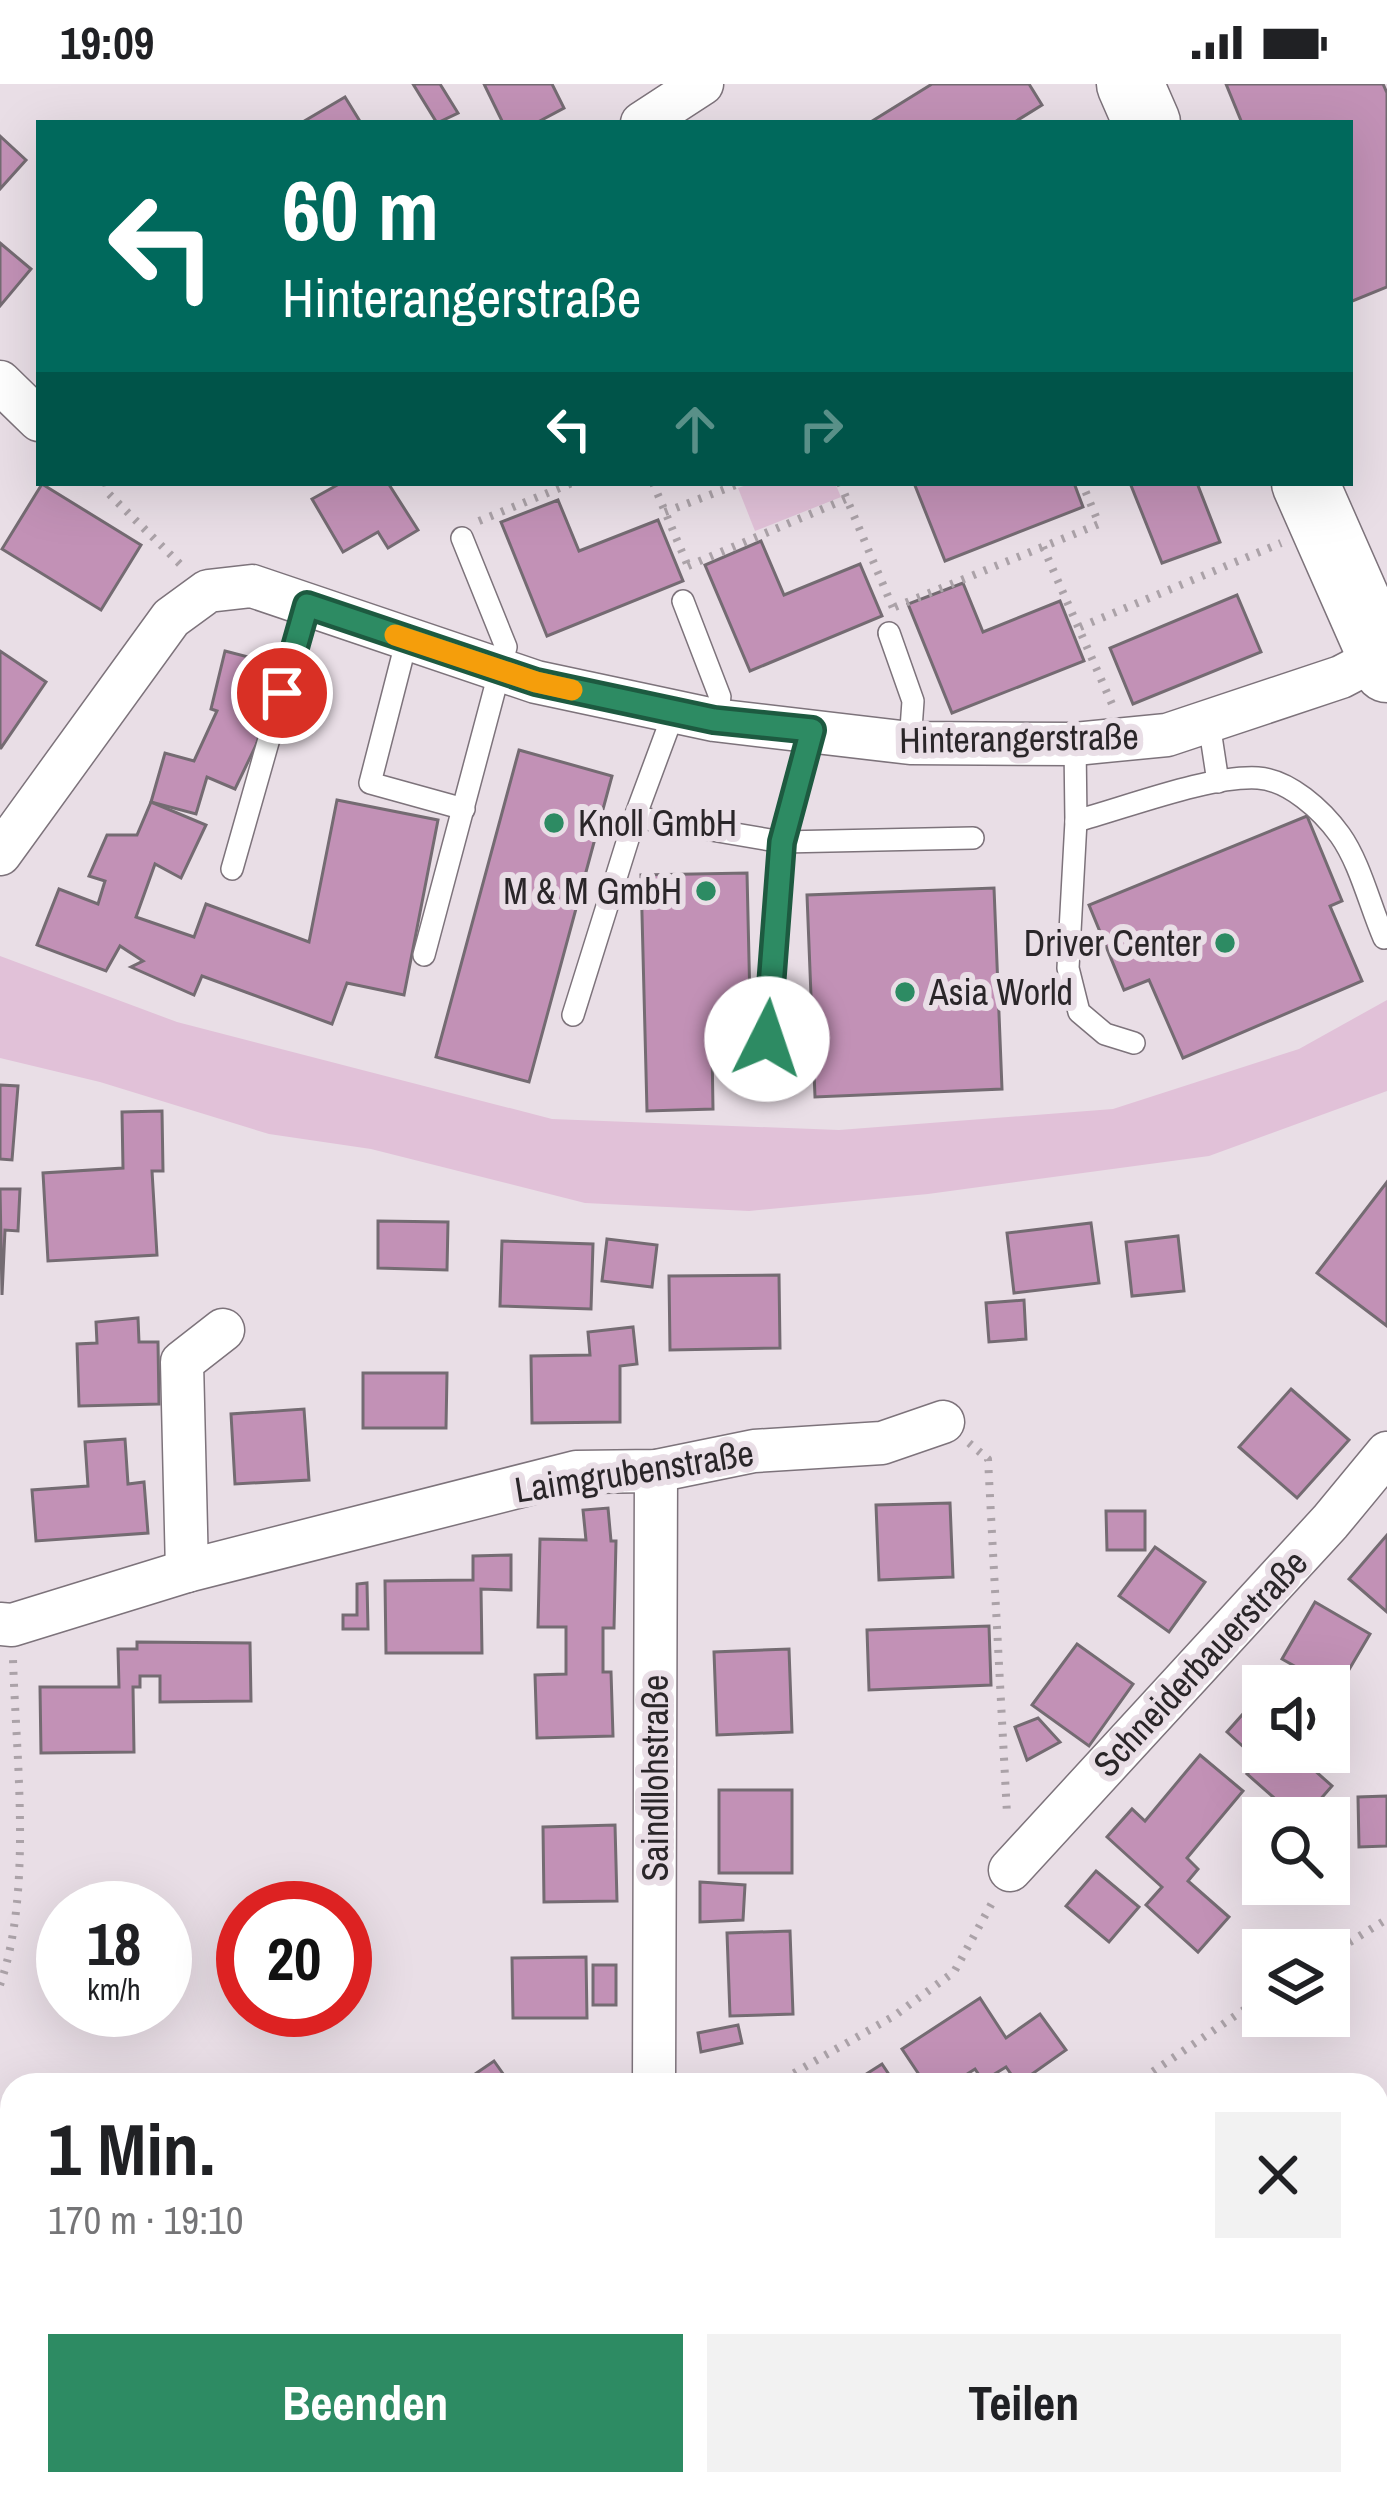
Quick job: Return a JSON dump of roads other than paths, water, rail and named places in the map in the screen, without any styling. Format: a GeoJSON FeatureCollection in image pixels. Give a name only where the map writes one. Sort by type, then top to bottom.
{"type":"FeatureCollection","features":[{"type":"Feature","properties":{"kind":"main road"},"geometry":{"type":"LineString","coordinates":[[1130,84],[1146,120]]}},
{"type":"Feature","properties":{"kind":"main road"},"geometry":{"type":"LineString","coordinates":[[1307,486],[1384,663]]}},
{"type":"Feature","properties":{"kind":"street"},"geometry":{"type":"LineString","coordinates":[[647,120],[702,84]]}},
{"type":"Feature","properties":{"kind":"street"},"geometry":{"type":"LineString","coordinates":[[0,382],[36,417]]}},
{"type":"Feature","properties":{"kind":"street","name":"Hinterangerstraße"},"geometry":{"type":"LineString","coordinates":[[0,854],[171,618],[208,591],[252,586],[536,682],[694,716],[910,742],[1075,744],[1168,735],[1384,663]]}},
{"type":"Feature","properties":{"kind":"street"},"geometry":{"type":"LineString","coordinates":[[187,1570],[182,1362],[223,1330]]}},
{"type":"Feature","properties":{"kind":"street","name":"Laimgrubenstraße"},"geometry":{"type":"LineString","coordinates":[[6,1624],[187,1570],[576,1472],[656,1472],[754,1451],[882,1443],[943,1422]]}},
{"type":"Feature","properties":{"kind":"street","name":"Schneiderbauerstraße"},"geometry":{"type":"LineString","coordinates":[[1010,1870],[1330,1522],[1387,1453]]}},
{"type":"Feature","properties":{"kind":"street","name":"Saindllohstraße"},"geometry":{"type":"LineString","coordinates":[[654,2073],[656,1472]]}},
{"type":"Feature","properties":{"kind":"lane"},"geometry":{"type":"LineString","coordinates":[[424,955],[506,647],[462,538]]}},
{"type":"Feature","properties":{"kind":"lane"},"geometry":{"type":"LineString","coordinates":[[573,1015],[635,817],[694,716],[720,698],[683,601]]}},
{"type":"Feature","properties":{"kind":"lane"},"geometry":{"type":"LineString","coordinates":[[232,869],[307,605]]}},
{"type":"Feature","properties":{"kind":"lane"},"geometry":{"type":"LineString","coordinates":[[889,633],[913,701],[910,742]]}},
{"type":"Feature","properties":{"kind":"lane"},"geometry":{"type":"LineString","coordinates":[[407,639],[370,783],[464,808]]}},
{"type":"Feature","properties":{"kind":"lane"},"geometry":{"type":"LineString","coordinates":[[1209,723],[1218,782]]}},
{"type":"Feature","properties":{"kind":"lane"},"geometry":{"type":"LineString","coordinates":[[767,1039],[782,842],[812,730]]}},
{"type":"Feature","properties":{"kind":"lane"},"geometry":{"type":"LineString","coordinates":[[1075,744],[1068,968],[1078,1012],[1105,1034],[1134,1043]]}},
{"type":"Feature","properties":{"kind":"lane"},"geometry":{"type":"LineString","coordinates":[[1076,821],[1218,782],[1257,778],[1283,784],[1341,836],[1384,938]]}},
{"type":"Feature","properties":{"kind":"lane"},"geometry":{"type":"LineString","coordinates":[[635,817],[782,842],[973,838]]}},
{"type":"Feature","properties":{"kind":"place","name":"Knoll GmbH"},"geometry":{"type":"Point","coordinates":[554,823]}},
{"type":"Feature","properties":{"kind":"place","name":"M & M GmbH"},"geometry":{"type":"Point","coordinates":[706,891]}},
{"type":"Feature","properties":{"kind":"place","name":"Driver Center"},"geometry":{"type":"Point","coordinates":[1225,943]}},
{"type":"Feature","properties":{"kind":"place","name":"Asia World"},"geometry":{"type":"Point","coordinates":[905,992]}}]}
